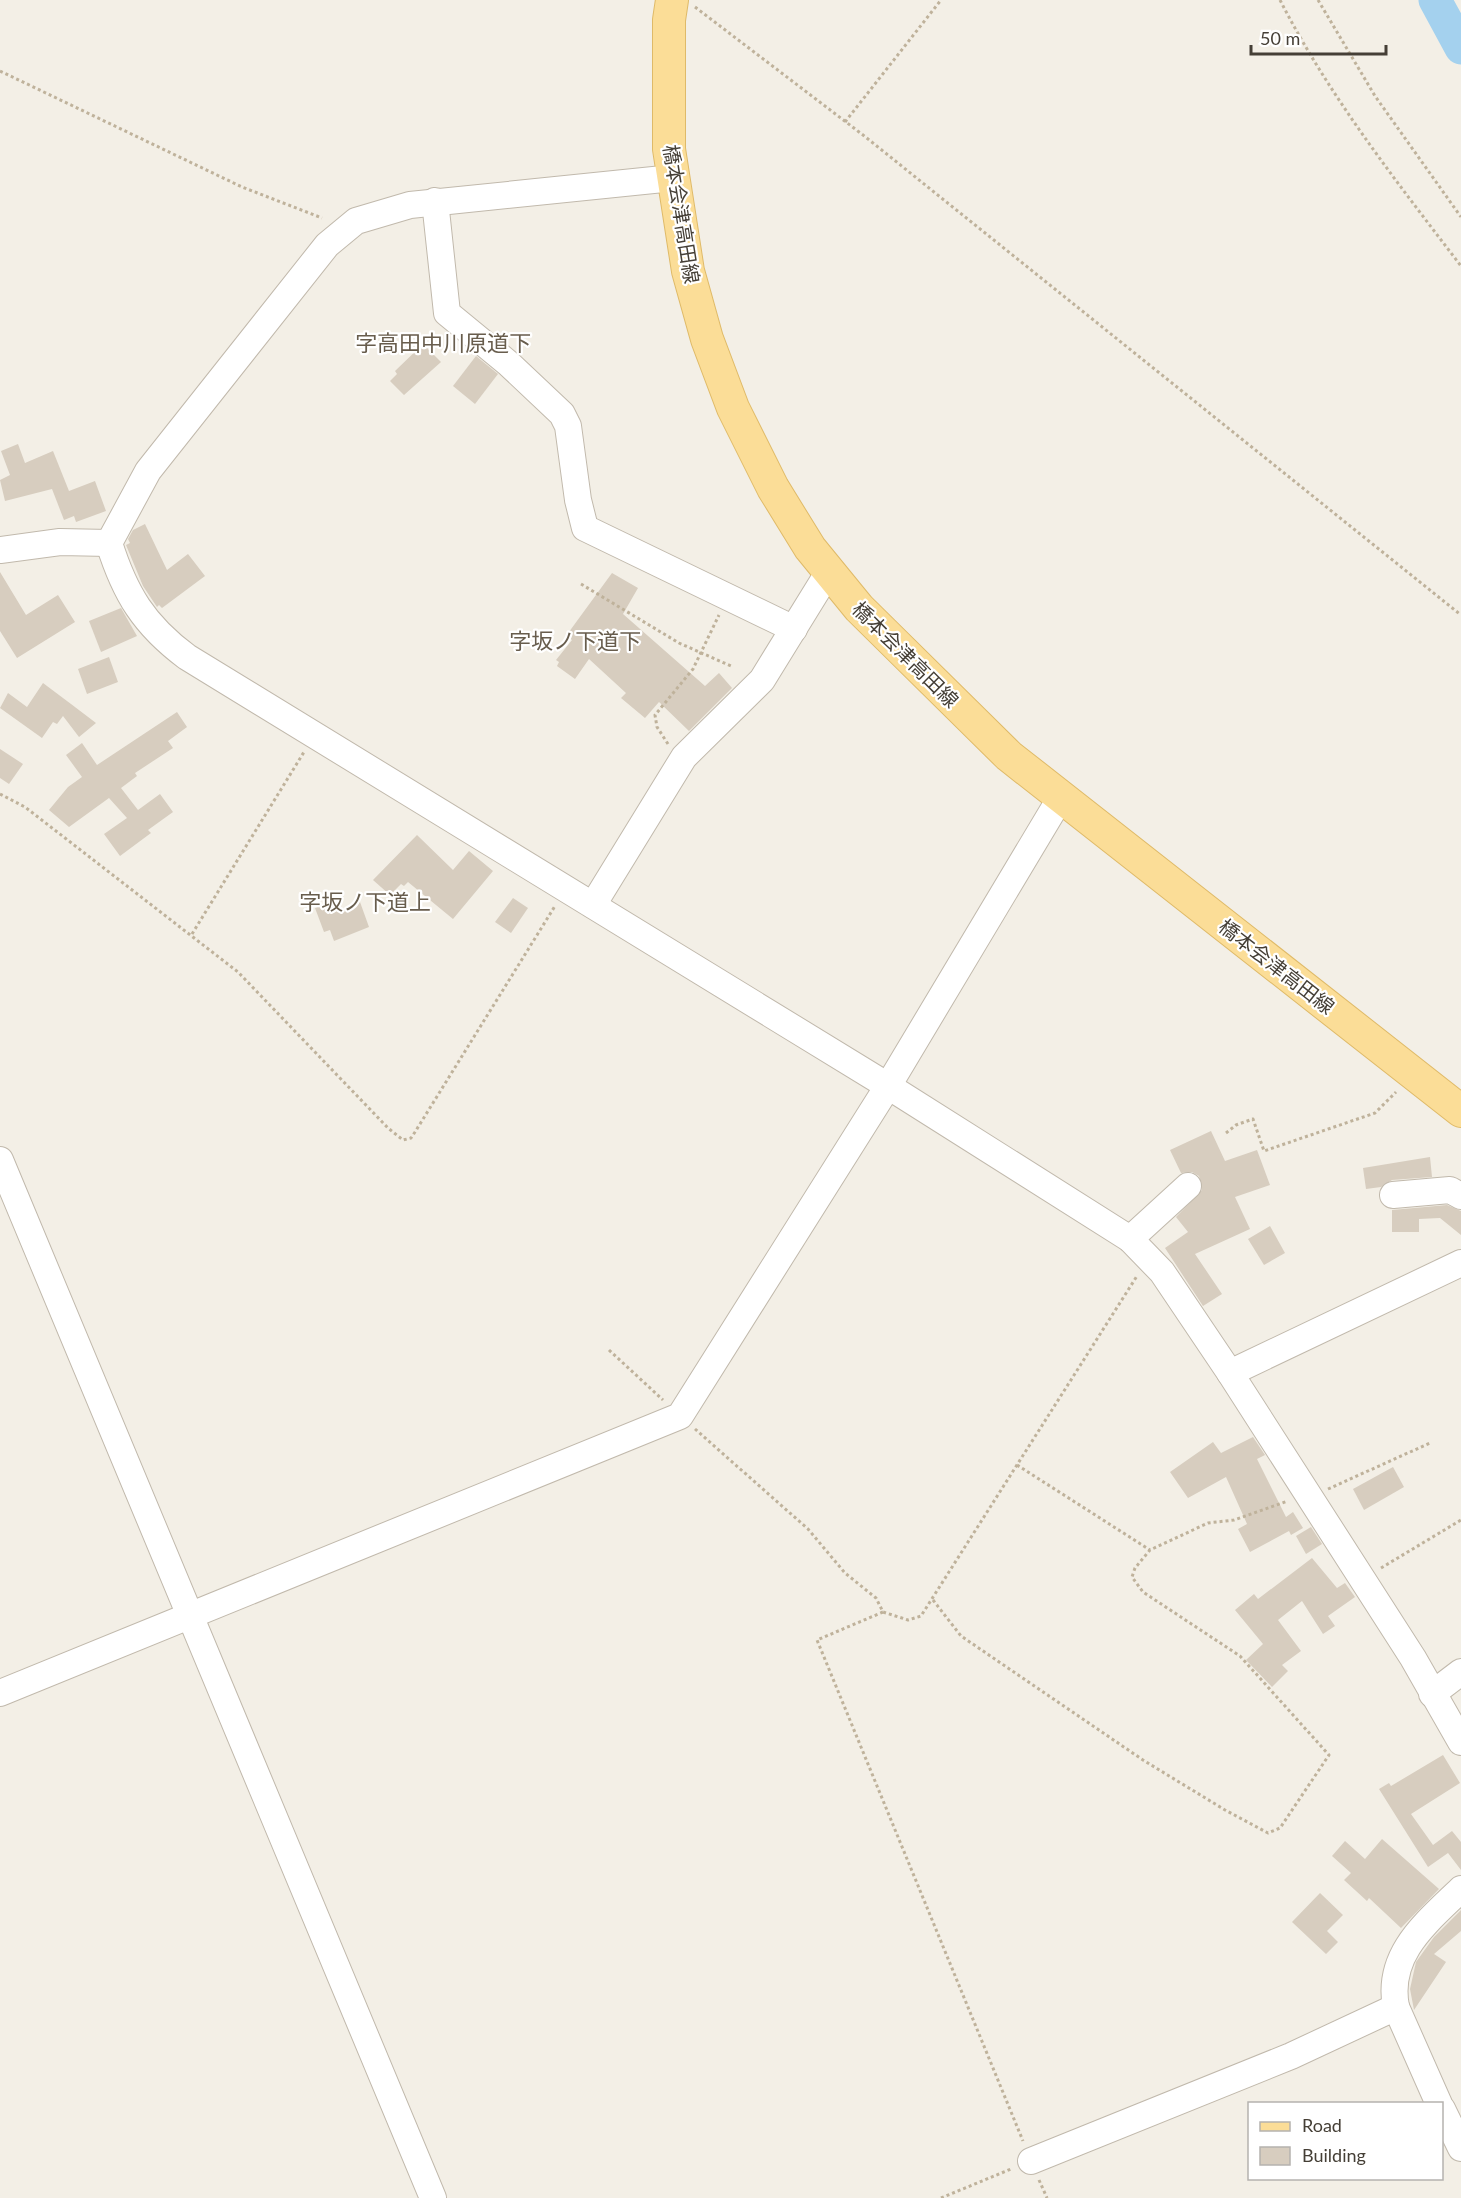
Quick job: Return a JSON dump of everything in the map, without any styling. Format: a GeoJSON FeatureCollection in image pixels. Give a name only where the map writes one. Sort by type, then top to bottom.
{"type":"FeatureCollection","features":[{"type":"Feature","properties":{"kind":"main road","name":"橋本会津高田線"},"geometry":{"type":"LineString","coordinates":[[672,0],[669,20],[669,149],[688,271],[707,339],[733,408],[772,488],[828,573],[859,608],[1009,756],[1461,1111]]}},
{"type":"Feature","properties":{"kind":"street"},"geometry":{"type":"LineString","coordinates":[[673,178],[435,201],[386,210],[356,221],[327,245],[148,471],[109,543],[128,592],[144,620],[164,640],[187,657],[888,1086],[1130,1239],[1162,1272],[1230,1372],[1413,1658],[1461,1742]]}},
{"type":"Feature","properties":{"kind":"street"},"geometry":{"type":"LineString","coordinates":[[435,201],[447,313],[509,364],[562,414],[568,426],[578,500],[585,528],[794,629]]}},
{"type":"Feature","properties":{"kind":"street"},"geometry":{"type":"LineString","coordinates":[[0,550],[60,542],[109,543]]}},
{"type":"Feature","properties":{"kind":"street"},"geometry":{"type":"LineString","coordinates":[[593,905],[681,761],[762,680],[828,573]]}},
{"type":"Feature","properties":{"kind":"street"},"geometry":{"type":"LineString","coordinates":[[0,1693],[680,1416],[888,1086],[1061,797]]}},
{"type":"Feature","properties":{"kind":"street"},"geometry":{"type":"LineString","coordinates":[[0,1160],[192,1614],[433,2198]]}},
{"type":"Feature","properties":{"kind":"street"},"geometry":{"type":"LineString","coordinates":[[1130,1239],[1188,1186]]}},
{"type":"Feature","properties":{"kind":"street"},"geometry":{"type":"LineString","coordinates":[[1393,1195],[1450,1190],[1461,1196]]}},
{"type":"Feature","properties":{"kind":"street"},"geometry":{"type":"LineString","coordinates":[[1230,1372],[1461,1263]]}},
{"type":"Feature","properties":{"kind":"street"},"geometry":{"type":"LineString","coordinates":[[1432,1694],[1461,1672]]}},
{"type":"Feature","properties":{"kind":"street"},"geometry":{"type":"LineString","coordinates":[[1439,2102],[1396,2007],[1394,1976],[1408,1946],[1424,1926],[1461,1889]]}},
{"type":"Feature","properties":{"kind":"street"},"geometry":{"type":"LineString","coordinates":[[1031,2161],[1291,2056],[1396,2007]]}},
{"type":"Feature","properties":{"kind":"street"},"geometry":{"type":"LineString","coordinates":[[1443,2111],[1461,2148]]}},
{"type":"Feature","properties":{"kind":"path"},"geometry":{"type":"LineString","coordinates":[[687,0],[845,122],[1461,615]]}},
{"type":"Feature","properties":{"kind":"path"},"geometry":{"type":"LineString","coordinates":[[845,122],[941,0]]}},
{"type":"Feature","properties":{"kind":"path"},"geometry":{"type":"LineString","coordinates":[[1280,0],[1311,57],[1393,177],[1461,266]]}},
{"type":"Feature","properties":{"kind":"path"},"geometry":{"type":"LineString","coordinates":[[1318,0],[1375,96],[1461,217]]}},
{"type":"Feature","properties":{"kind":"path"},"geometry":{"type":"LineString","coordinates":[[0,71],[243,187],[322,218]]}},
{"type":"Feature","properties":{"kind":"path"},"geometry":{"type":"LineString","coordinates":[[581,584],[679,643],[730,666]]}},
{"type":"Feature","properties":{"kind":"path"},"geometry":{"type":"LineString","coordinates":[[681,761],[660,733],[655,715],[693,669],[727,597]]}},
{"type":"Feature","properties":{"kind":"path"},"geometry":{"type":"LineString","coordinates":[[192,934],[315,734]]}},
{"type":"Feature","properties":{"kind":"path"},"geometry":{"type":"LineString","coordinates":[[0,794],[25,807],[192,934],[246,980],[399,1138],[407,1140],[415,1132],[565,889]]}},
{"type":"Feature","properties":{"kind":"path"},"geometry":{"type":"LineString","coordinates":[[1226,1133],[1236,1125],[1253,1119],[1264,1151],[1286,1144],[1375,1113],[1384,1107],[1413,1072]]}},
{"type":"Feature","properties":{"kind":"path"},"geometry":{"type":"LineString","coordinates":[[1047,2198],[817,1640],[883,1612],[908,1620],[921,1616],[1149,1257]]}},
{"type":"Feature","properties":{"kind":"path"},"geometry":{"type":"LineString","coordinates":[[609,1350],[808,1529],[845,1573],[876,1598],[883,1612]]}},
{"type":"Feature","properties":{"kind":"path"},"geometry":{"type":"LineString","coordinates":[[933,1600],[961,1636],[1143,1760],[1225,1810],[1269,1833],[1280,1828],[1329,1755],[1240,1656],[1136,1586],[1132,1577],[1135,1568],[1150,1550],[1208,1523],[1234,1520],[1285,1501],[1309,1497],[1430,1443]]}},
{"type":"Feature","properties":{"kind":"path"},"geometry":{"type":"LineString","coordinates":[[1017,1465],[1150,1550]]}},
{"type":"Feature","properties":{"kind":"path"},"geometry":{"type":"LineString","coordinates":[[1362,1580],[1461,1520]]}},
{"type":"Feature","properties":{"kind":"path"},"geometry":{"type":"LineString","coordinates":[[941,2198],[1031,2161]]}},
{"type":"Feature","properties":{"kind":"building"},"geometry":{"type":"Polygon","coordinates":[[[423,344],[441,362],[404,395],[390,381],[397,374],[395,371],[423,344]]]}},
{"type":"Feature","properties":{"kind":"building"},"geometry":{"type":"Polygon","coordinates":[[[476,356],[498,374],[475,404],[453,386],[476,356]]]}},
{"type":"Feature","properties":{"kind":"building"},"geometry":{"type":"Polygon","coordinates":[[[18,444],[25,463],[53,451],[69,491],[95,481],[106,511],[76,522],[74,516],[64,520],[52,489],[5,501],[0,480],[10,475],[1,451],[18,444]]]}},
{"type":"Feature","properties":{"kind":"building"},"geometry":{"type":"Polygon","coordinates":[[[145,524],[167,570],[188,554],[205,576],[162,608],[159,605],[157,607],[143,586],[126,545],[130,543],[128,539],[133,530],[145,524]]]}},
{"type":"Feature","properties":{"kind":"building"},"geometry":{"type":"Polygon","coordinates":[[[0,572],[26,615],[58,595],[75,622],[17,658],[0,631],[0,572]]]}},
{"type":"Feature","properties":{"kind":"building"},"geometry":{"type":"Polygon","coordinates":[[[612,573],[638,588],[623,614],[705,686],[719,673],[732,688],[689,731],[659,702],[645,718],[621,698],[626,693],[589,659],[575,679],[557,666],[559,662],[556,660],[572,640],[566,636],[612,573]]]}},
{"type":"Feature","properties":{"kind":"building"},"geometry":{"type":"Polygon","coordinates":[[[121,608],[137,636],[101,652],[89,621],[121,608]]]}},
{"type":"Feature","properties":{"kind":"building"},"geometry":{"type":"Polygon","coordinates":[[[109,657],[118,682],[87,694],[78,669],[109,657]]]}},
{"type":"Feature","properties":{"kind":"building"},"geometry":{"type":"Polygon","coordinates":[[[43,683],[96,723],[79,737],[63,716],[57,724],[53,722],[42,738],[0,708],[8,693],[27,707],[43,683]]]}},
{"type":"Feature","properties":{"kind":"building"},"geometry":{"type":"Polygon","coordinates":[[[177,712],[187,727],[168,741],[173,748],[135,773],[137,776],[121,788],[138,810],[160,794],[173,812],[148,830],[151,833],[120,856],[104,834],[127,818],[109,798],[69,827],[49,810],[68,787],[82,777],[66,755],[82,743],[97,765],[177,712]]]}},
{"type":"Feature","properties":{"kind":"building"},"geometry":{"type":"Polygon","coordinates":[[[0,749],[23,764],[9,784],[0,778],[0,749]]]}},
{"type":"Feature","properties":{"kind":"building"},"geometry":{"type":"Polygon","coordinates":[[[417,835],[453,870],[469,851],[493,871],[453,919],[408,882],[404,886],[401,884],[390,895],[373,880],[417,835]]]}},
{"type":"Feature","properties":{"kind":"building"},"geometry":{"type":"Polygon","coordinates":[[[513,898],[528,908],[511,933],[495,922],[513,898]]]}},
{"type":"Feature","properties":{"kind":"building"},"geometry":{"type":"Polygon","coordinates":[[[332,901],[336,911],[360,902],[369,927],[334,941],[330,930],[324,932],[315,908],[332,901]]]}},
{"type":"Feature","properties":{"kind":"building"},"geometry":{"type":"Polygon","coordinates":[[[1211,1131],[1225,1161],[1257,1150],[1270,1185],[1235,1197],[1250,1229],[1195,1254],[1222,1294],[1203,1306],[1165,1248],[1188,1232],[1176,1217],[1202,1190],[1199,1176],[1192,1172],[1181,1173],[1170,1150],[1211,1131]]]}},
{"type":"Feature","properties":{"kind":"building"},"geometry":{"type":"Polygon","coordinates":[[[1430,1157],[1432,1177],[1392,1180],[1381,1187],[1366,1189],[1363,1168],[1430,1157]]]}},
{"type":"Feature","properties":{"kind":"building"},"geometry":{"type":"Polygon","coordinates":[[[1447,1205],[1461,1211],[1461,1235],[1440,1218],[1419,1219],[1419,1232],[1392,1232],[1392,1210],[1447,1205]]]}},
{"type":"Feature","properties":{"kind":"building"},"geometry":{"type":"Polygon","coordinates":[[[1270,1226],[1285,1253],[1264,1265],[1248,1239],[1270,1226]]]}},
{"type":"Feature","properties":{"kind":"building"},"geometry":{"type":"Polygon","coordinates":[[[1253,1437],[1265,1455],[1257,1459],[1286,1517],[1293,1512],[1303,1528],[1291,1535],[1289,1531],[1250,1552],[1238,1529],[1247,1524],[1226,1477],[1188,1498],[1170,1472],[1213,1442],[1221,1453],[1253,1437]]]}},
{"type":"Feature","properties":{"kind":"building"},"geometry":{"type":"Polygon","coordinates":[[[1393,1467],[1404,1487],[1364,1510],[1353,1489],[1393,1467]]]}},
{"type":"Feature","properties":{"kind":"building"},"geometry":{"type":"Polygon","coordinates":[[[1311,1527],[1322,1544],[1306,1554],[1296,1536],[1311,1527]]]}},
{"type":"Feature","properties":{"kind":"building"},"geometry":{"type":"Polygon","coordinates":[[[1312,1558],[1337,1588],[1345,1583],[1355,1597],[1328,1616],[1335,1626],[1323,1634],[1302,1601],[1278,1620],[1301,1651],[1282,1665],[1288,1671],[1272,1687],[1246,1660],[1263,1644],[1235,1610],[1254,1594],[1258,1599],[1312,1558]]]}},
{"type":"Feature","properties":{"kind":"building"},"geometry":{"type":"Polygon","coordinates":[[[1443,1755],[1460,1783],[1411,1814],[1433,1845],[1452,1831],[1461,1842],[1461,1870],[1448,1853],[1428,1867],[1379,1789],[1389,1783],[1391,1786],[1443,1755]]]}},
{"type":"Feature","properties":{"kind":"building"},"geometry":{"type":"Polygon","coordinates":[[[1382,1839],[1439,1889],[1401,1928],[1369,1898],[1367,1901],[1344,1880],[1351,1873],[1332,1856],[1345,1841],[1365,1859],[1382,1839]]]}},
{"type":"Feature","properties":{"kind":"building"},"geometry":{"type":"Polygon","coordinates":[[[1320,1893],[1343,1915],[1327,1931],[1338,1942],[1326,1954],[1292,1922],[1320,1893]]]}},
{"type":"Feature","properties":{"kind":"building"},"geometry":{"type":"Polygon","coordinates":[[[1461,1910],[1461,1931],[1434,1954],[1446,1962],[1414,2010],[1410,1989],[1416,1962],[1434,1937],[1461,1910]]]}},
{"type":"Feature","properties":{"kind":"waterway"},"geometry":{"type":"LineString","coordinates":[[1435,0],[1461,48]]}},
{"type":"Feature","properties":{"kind":"district","name":"字高田中川原道下"},"geometry":{"type":"Point","coordinates":[443,342]}},
{"type":"Feature","properties":{"kind":"district","name":"字坂ノ下道下"},"geometry":{"type":"Point","coordinates":[575,640]}},
{"type":"Feature","properties":{"kind":"district","name":"字坂ノ下道上"},"geometry":{"type":"Point","coordinates":[365,901]}}]}
